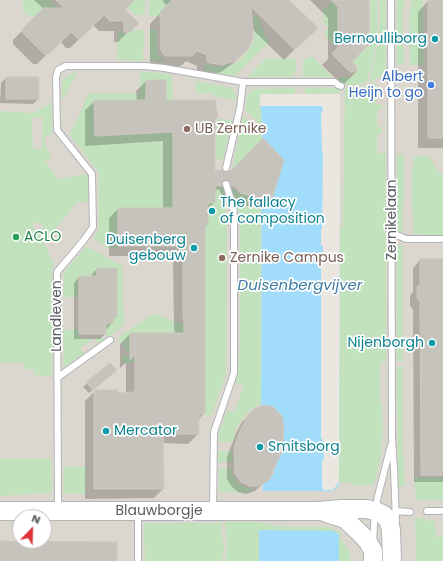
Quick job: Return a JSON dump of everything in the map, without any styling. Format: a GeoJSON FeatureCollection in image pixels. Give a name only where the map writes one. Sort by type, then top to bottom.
{"type":"FeatureCollection","features":[{"type":"Feature","properties":{"kind":"street","name":"Blauwborgje"},"geometry":{"type":"LineString","coordinates":[[0,511],[317,511],[342,509],[375,511]]}},
{"type":"Feature","properties":{"kind":"street","name":"Blauwborgje"},"geometry":{"type":"LineString","coordinates":[[317,511],[340,517],[348,521],[365,539],[373,556]]}},
{"type":"Feature","properties":{"kind":"street"},"geometry":{"type":"LineString","coordinates":[[375,511],[387,518],[387,542]]}},
{"type":"Feature","properties":{"kind":"lane","name":"Zernikelaan"},"geometry":{"type":"LineString","coordinates":[[373,556],[387,542],[396,523],[392,439],[391,0]]}},
{"type":"Feature","properties":{"kind":"lane","name":"Landleven"},"geometry":{"type":"LineString","coordinates":[[58,511],[57,272],[94,227],[92,174],[57,130],[56,77],[58,70],[66,66],[146,66],[243,82]]}},
{"type":"Feature","properties":{"kind":"lane"},"geometry":{"type":"LineString","coordinates":[[226,168],[240,108],[243,82],[335,82],[341,86]]}},
{"type":"Feature","properties":{"kind":"lane"},"geometry":{"type":"LineString","coordinates":[[213,511],[214,432],[234,373],[234,220],[226,184]]}},
{"type":"Feature","properties":{"kind":"lane"},"geometry":{"type":"LineString","coordinates":[[392,233],[406,239],[443,239]]}},
{"type":"Feature","properties":{"kind":"lane"},"geometry":{"type":"LineString","coordinates":[[57,378],[110,340]]}},
{"type":"Feature","properties":{"kind":"lane","name":"Zernikelaan"},"geometry":{"type":"LineString","coordinates":[[375,511],[392,439]]}},
{"type":"Feature","properties":{"kind":"lane"},"geometry":{"type":"LineString","coordinates":[[138,511],[138,561]]}},
{"type":"Feature","properties":{"kind":"lane"},"geometry":{"type":"LineString","coordinates":[[395,511],[410,512]]}},
{"type":"Feature","properties":{"kind":"lane"},"geometry":{"type":"LineString","coordinates":[[427,511],[443,511]]}},
{"type":"Feature","properties":{"kind":"shaded area","name":"Zernike Campus"},"geometry":{"type":"Polygon","coordinates":[[[0,0],[443,0],[443,561],[0,561],[0,0]]]}},
{"type":"Feature","properties":{"kind":"green space"},"geometry":{"type":"Polygon","coordinates":[[[23,0],[50,0],[56,7],[52,11],[49,7],[44,7],[33,18],[23,12],[23,0]]]}},
{"type":"Feature","properties":{"kind":"green space"},"geometry":{"type":"Polygon","coordinates":[[[135,0],[145,0],[145,15],[135,15],[127,7],[135,0]]]}},
{"type":"Feature","properties":{"kind":"green space"},"geometry":{"type":"Polygon","coordinates":[[[149,0],[172,0],[160,12],[160,16],[149,16],[149,0]]]}},
{"type":"Feature","properties":{"kind":"green space"},"geometry":{"type":"Polygon","coordinates":[[[370,0],[377,0],[378,32],[374,56],[366,83],[353,85],[338,84],[338,77],[352,77],[353,73],[357,72],[357,66],[352,62],[370,45],[370,0]]]}},
{"type":"Feature","properties":{"kind":"green space"},"geometry":{"type":"Polygon","coordinates":[[[379,0],[386,0],[386,77],[376,77],[376,80],[369,82],[379,40],[379,0]]]}},
{"type":"Feature","properties":{"kind":"green space"},"geometry":{"type":"Polygon","coordinates":[[[397,0],[405,0],[402,19],[404,64],[397,65],[397,0]]]}},
{"type":"Feature","properties":{"kind":"green space"},"geometry":{"type":"Polygon","coordinates":[[[412,0],[423,0],[424,65],[410,65],[409,16],[412,0]]]}},
{"type":"Feature","properties":{"kind":"green space"},"geometry":{"type":"Polygon","coordinates":[[[332,1],[338,7],[338,42],[341,45],[337,48],[326,37],[325,31],[329,28],[323,21],[323,10],[332,1]]]}},
{"type":"Feature","properties":{"kind":"green space"},"geometry":{"type":"Polygon","coordinates":[[[257,15],[265,35],[270,41],[235,76],[203,70],[206,64],[218,66],[233,64],[239,61],[248,52],[253,42],[255,31],[253,16],[257,15]]]}},
{"type":"Feature","properties":{"kind":"green space"},"geometry":{"type":"Polygon","coordinates":[[[118,30],[122,30],[123,33],[128,34],[135,30],[144,30],[143,61],[117,60],[118,30]]]}},
{"type":"Feature","properties":{"kind":"green space"},"geometry":{"type":"Polygon","coordinates":[[[149,30],[157,30],[157,53],[164,61],[150,60],[149,30]]]}},
{"type":"Feature","properties":{"kind":"green space"},"geometry":{"type":"Polygon","coordinates":[[[311,55],[332,77],[303,77],[303,59],[308,59],[311,55]]]}},
{"type":"Feature","properties":{"kind":"green space"},"geometry":{"type":"Polygon","coordinates":[[[265,59],[296,59],[296,71],[291,77],[247,77],[265,59]]]}},
{"type":"Feature","properties":{"kind":"green space"},"geometry":{"type":"Polygon","coordinates":[[[77,72],[62,102],[62,84],[65,78],[77,72]]]}},
{"type":"Feature","properties":{"kind":"green space"},"geometry":{"type":"Polygon","coordinates":[[[140,72],[155,72],[172,75],[173,100],[166,100],[165,80],[146,80],[146,100],[95,100],[95,136],[173,132],[173,208],[118,208],[118,249],[107,248],[93,238],[99,230],[99,173],[70,135],[89,93],[140,94],[140,72]]]}},
{"type":"Feature","properties":{"kind":"green space"},"geometry":{"type":"Polygon","coordinates":[[[196,81],[232,88],[236,94],[235,100],[213,96],[213,93],[195,93],[196,81]]]}},
{"type":"Feature","properties":{"kind":"green space"},"geometry":{"type":"Polygon","coordinates":[[[376,83],[376,104],[382,104],[382,109],[377,110],[377,127],[382,127],[382,134],[377,134],[377,153],[386,153],[386,361],[380,362],[380,402],[382,403],[383,432],[380,461],[373,485],[352,485],[351,483],[339,482],[340,227],[343,227],[345,88],[358,88],[376,83]]]}},
{"type":"Feature","properties":{"kind":"green space"},"geometry":{"type":"Polygon","coordinates":[[[295,88],[295,94],[260,94],[262,126],[245,110],[248,94],[254,89],[295,88]]]}},
{"type":"Feature","properties":{"kind":"green space"},"geometry":{"type":"Polygon","coordinates":[[[305,88],[339,88],[340,93],[305,94],[305,88]]]}},
{"type":"Feature","properties":{"kind":"green space"},"geometry":{"type":"Polygon","coordinates":[[[52,103],[52,133],[44,137],[47,151],[52,158],[45,161],[58,179],[86,174],[89,178],[89,202],[77,202],[49,237],[43,230],[42,223],[33,223],[33,229],[35,229],[46,241],[45,243],[54,266],[52,269],[52,376],[34,375],[34,369],[24,369],[23,363],[0,362],[0,111],[33,113],[52,103]],[[42,117],[32,118],[33,149],[42,149],[42,117]]]}},
{"type":"Feature","properties":{"kind":"green space"},"geometry":{"type":"Polygon","coordinates":[[[243,116],[262,133],[262,140],[232,170],[243,116]]]}},
{"type":"Feature","properties":{"kind":"green space"},"geometry":{"type":"Polygon","coordinates":[[[216,120],[232,120],[223,159],[216,160],[216,120]]]}},
{"type":"Feature","properties":{"kind":"green space"},"geometry":{"type":"Polygon","coordinates":[[[397,155],[404,155],[403,232],[397,232],[397,155]]]}},
{"type":"Feature","properties":{"kind":"green space"},"geometry":{"type":"Polygon","coordinates":[[[414,156],[429,156],[439,173],[443,173],[443,235],[413,234],[412,175],[414,156]]]}},
{"type":"Feature","properties":{"kind":"green space"},"geometry":{"type":"Polygon","coordinates":[[[215,186],[224,188],[227,227],[226,373],[211,417],[205,414],[205,224],[208,225],[208,203],[215,203],[215,186]]]}},
{"type":"Feature","properties":{"kind":"green space"},"geometry":{"type":"Polygon","coordinates":[[[234,189],[240,193],[261,198],[261,406],[259,404],[249,410],[236,428],[233,442],[218,442],[219,433],[227,411],[234,413],[244,385],[236,382],[240,349],[240,216],[231,190],[234,189]]]}},
{"type":"Feature","properties":{"kind":"green space"},"geometry":{"type":"Polygon","coordinates":[[[86,246],[122,266],[124,325],[99,344],[94,338],[106,338],[106,319],[117,318],[117,268],[97,268],[96,277],[79,277],[78,297],[63,297],[64,272],[86,246]]]}},
{"type":"Feature","properties":{"kind":"green space"},"geometry":{"type":"Polygon","coordinates":[[[397,246],[403,246],[403,361],[397,361],[397,246]]]}},
{"type":"Feature","properties":{"kind":"green space"},"geometry":{"type":"Polygon","coordinates":[[[154,314],[176,322],[184,323],[184,333],[130,333],[130,355],[135,356],[135,363],[122,363],[122,355],[129,355],[118,337],[154,314]]]}},
{"type":"Feature","properties":{"kind":"green space"},"geometry":{"type":"Polygon","coordinates":[[[79,329],[79,338],[94,338],[80,348],[84,354],[64,368],[63,330],[79,329]]]}},
{"type":"Feature","properties":{"kind":"green space"},"geometry":{"type":"Polygon","coordinates":[[[397,366],[403,366],[403,452],[405,486],[398,486],[397,366]]]}},
{"type":"Feature","properties":{"kind":"green space"},"geometry":{"type":"Polygon","coordinates":[[[218,451],[233,451],[233,462],[218,462],[218,451]]]}},
{"type":"Feature","properties":{"kind":"green space"},"geometry":{"type":"Polygon","coordinates":[[[0,458],[51,458],[52,493],[0,496],[0,458]]]}},
{"type":"Feature","properties":{"kind":"green space"},"geometry":{"type":"Polygon","coordinates":[[[64,467],[86,467],[85,494],[63,494],[64,467]]]}},
{"type":"Feature","properties":{"kind":"green space"},"geometry":{"type":"Polygon","coordinates":[[[232,468],[232,473],[239,484],[254,490],[253,492],[219,492],[219,469],[232,468]]]}},
{"type":"Feature","properties":{"kind":"green space"},"geometry":{"type":"Polygon","coordinates":[[[414,477],[443,477],[443,500],[418,500],[416,498],[414,477]]]}},
{"type":"Feature","properties":{"kind":"green space"},"geometry":{"type":"Polygon","coordinates":[[[415,518],[425,518],[425,521],[435,520],[436,537],[443,537],[443,561],[416,561],[415,518]]]}},
{"type":"Feature","properties":{"kind":"green space"},"geometry":{"type":"Polygon","coordinates":[[[225,522],[257,522],[276,526],[329,527],[342,533],[339,537],[349,550],[351,561],[339,561],[334,531],[260,530],[259,561],[225,561],[227,549],[225,522]]]}},
{"type":"Feature","properties":{"kind":"green space"},"geometry":{"type":"Polygon","coordinates":[[[144,523],[221,523],[224,549],[222,561],[145,561],[144,523]]]}},
{"type":"Feature","properties":{"kind":"water","name":"Duisenbergvijver"},"geometry":{"type":"Polygon","coordinates":[[[260,94],[340,94],[339,485],[333,491],[263,491],[263,484],[269,480],[275,472],[273,472],[281,453],[283,452],[281,452],[281,445],[283,445],[284,428],[281,416],[273,407],[268,405],[261,406],[262,126],[260,94]]]}},
{"type":"Feature","properties":{"kind":"water"},"geometry":{"type":"Polygon","coordinates":[[[259,530],[334,531],[339,535],[339,561],[259,561],[259,530]]]}},
{"type":"Feature","properties":{"kind":"pier"},"geometry":{"type":"Polygon","coordinates":[[[260,94],[340,94],[339,482],[333,490],[323,490],[322,483],[322,460],[324,459],[323,439],[321,439],[321,257],[323,257],[323,246],[321,246],[323,153],[322,106],[260,106],[260,94]]]}},
{"type":"Feature","properties":{"kind":"building"},"geometry":{"type":"Polygon","coordinates":[[[56,0],[134,0],[125,10],[139,23],[130,32],[124,32],[124,21],[110,21],[104,15],[82,37],[77,38],[71,32],[49,54],[44,54],[23,33],[23,28],[44,8],[64,8],[56,0]]]}},
{"type":"Feature","properties":{"kind":"building"},"geometry":{"type":"Polygon","coordinates":[[[172,0],[289,0],[318,28],[295,50],[251,7],[253,30],[252,40],[247,51],[236,60],[223,65],[211,63],[207,62],[207,55],[197,51],[192,56],[165,56],[161,51],[160,12],[172,0]]]}},
{"type":"Feature","properties":{"kind":"building"},"geometry":{"type":"Polygon","coordinates":[[[331,0],[369,0],[369,44],[352,62],[356,66],[357,72],[350,72],[332,54],[338,47],[338,7],[331,0]]]}},
{"type":"Feature","properties":{"kind":"building","name":"Bernoulliborg"},"geometry":{"type":"Polygon","coordinates":[[[428,0],[443,0],[443,138],[428,138],[428,0]]]}},
{"type":"Feature","properties":{"kind":"building"},"geometry":{"type":"Polygon","coordinates":[[[6,77],[39,77],[39,99],[6,99],[6,77]]]}},
{"type":"Feature","properties":{"kind":"building","name":"Duisenberg gebouw"},"geometry":{"type":"Polygon","coordinates":[[[146,80],[166,80],[166,100],[215,100],[218,118],[215,118],[215,171],[222,170],[227,172],[232,170],[263,138],[284,160],[273,196],[270,200],[240,193],[235,186],[231,186],[229,180],[225,180],[222,183],[222,186],[215,186],[215,203],[208,203],[208,225],[205,225],[205,414],[199,414],[199,434],[163,434],[164,489],[94,489],[94,390],[118,390],[118,393],[135,392],[135,355],[130,360],[130,333],[184,333],[183,246],[118,246],[118,208],[173,208],[173,132],[95,136],[94,100],[146,100],[146,80]]]}},
{"type":"Feature","properties":{"kind":"building","name":"Nijenborgh"},"geometry":{"type":"Polygon","coordinates":[[[420,259],[443,259],[443,475],[421,475],[420,302],[417,298],[417,287],[420,284],[420,259]]]}},
{"type":"Feature","properties":{"kind":"building"},"geometry":{"type":"Polygon","coordinates":[[[97,268],[117,268],[117,317],[113,317],[113,324],[106,323],[106,334],[79,334],[79,276],[97,276],[97,268]]]}},
{"type":"Feature","properties":{"kind":"building"},"geometry":{"type":"Polygon","coordinates":[[[110,363],[117,370],[93,390],[86,382],[110,363]]]}},
{"type":"Feature","properties":{"kind":"building","name":"Smitsborg"},"geometry":{"type":"Polygon","coordinates":[[[264,405],[273,407],[282,416],[284,428],[282,453],[269,480],[258,486],[250,486],[241,482],[235,473],[234,448],[248,415],[254,409],[264,405]]]}},
{"type":"Feature","properties":{"kind":"building"},"geometry":{"type":"Polygon","coordinates":[[[0,541],[12,541],[12,549],[52,549],[52,541],[117,542],[117,561],[0,561],[0,541]]]}},
{"type":"Feature","properties":{"kind":"place","name":"Bernoulliborg"},"geometry":{"type":"Point","coordinates":[435,39]}},
{"type":"Feature","properties":{"kind":"place","name":"Albert Heijn to go"},"geometry":{"type":"Point","coordinates":[431,85]}},
{"type":"Feature","properties":{"kind":"place","name":"UB Zernike"},"geometry":{"type":"Point","coordinates":[187,129]}},
{"type":"Feature","properties":{"kind":"place","name":"The fallacy of composition"},"geometry":{"type":"Point","coordinates":[212,211]}},
{"type":"Feature","properties":{"kind":"place","name":"ACLO"},"geometry":{"type":"Point","coordinates":[16,237]}},
{"type":"Feature","properties":{"kind":"place","name":"Duisenberg gebouw"},"geometry":{"type":"Point","coordinates":[194,248]}},
{"type":"Feature","properties":{"kind":"place","name":"Zernike Campus"},"geometry":{"type":"Point","coordinates":[222,258]}},
{"type":"Feature","properties":{"kind":"place","name":"Nijenborgh"},"geometry":{"type":"Point","coordinates":[432,343]}},
{"type":"Feature","properties":{"kind":"place","name":"Mercator"},"geometry":{"type":"Point","coordinates":[106,431]}},
{"type":"Feature","properties":{"kind":"place","name":"Smitsborg"},"geometry":{"type":"Point","coordinates":[260,447]}}]}
